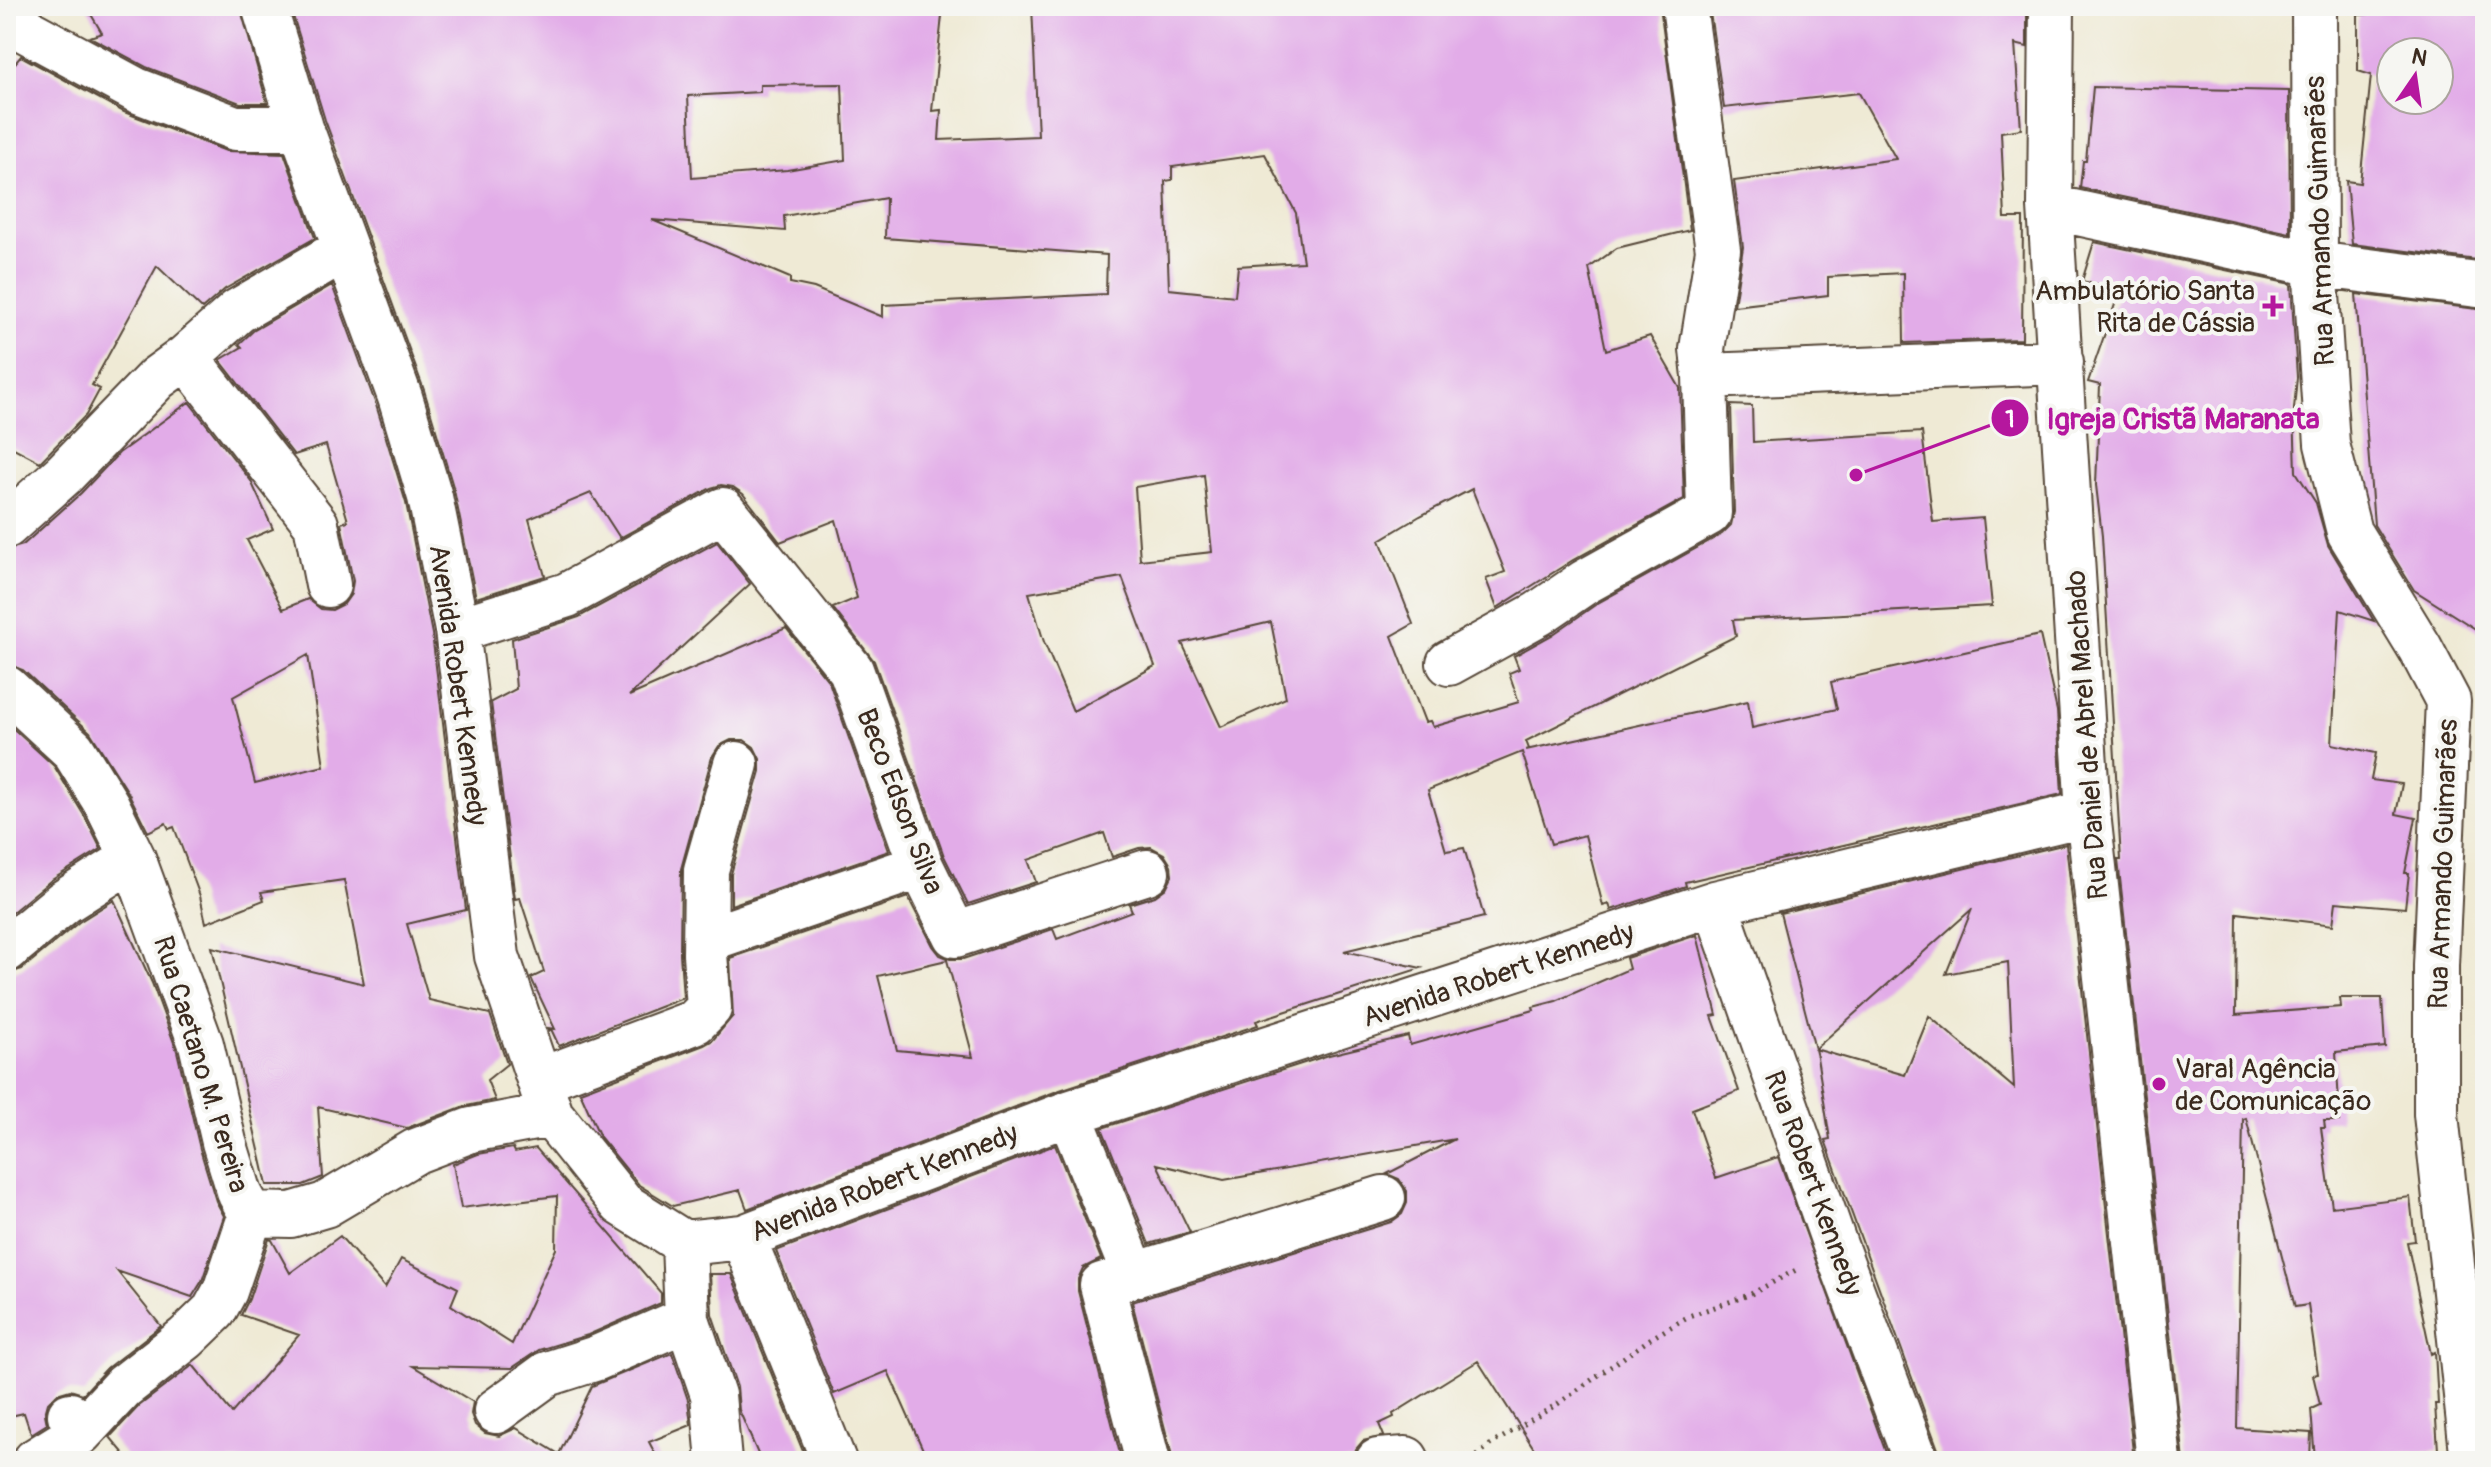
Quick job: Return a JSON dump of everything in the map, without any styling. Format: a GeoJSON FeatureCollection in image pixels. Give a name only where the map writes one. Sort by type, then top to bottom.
{"type":"FeatureCollection","features":[{"type":"Feature","properties":{"kind":"street","name":"Avenida Robert Kennedy"},"geometry":{"type":"LineString","coordinates":[[264,6],[301,128],[400,397],[430,497],[457,630],[497,956],[546,1098],[622,1204],[684,1243],[743,1237],[1069,1113],[1715,903],[2088,813]]}},
{"type":"Feature","properties":{"kind":"street"},"geometry":{"type":"LineString","coordinates":[[1449,663],[1709,513],[1702,349],[1718,250],[1684,6]]}},
{"type":"Feature","properties":{"kind":"street","name":"Rua Daniel de Abrel Machado"},"geometry":{"type":"LineString","coordinates":[[2052,6],[2050,207],[2088,813],[2159,1461]]}},
{"type":"Feature","properties":{"kind":"street","name":"Rua Armando Guimarães"},"geometry":{"type":"LineString","coordinates":[[2314,6],[2315,264],[2327,444],[2349,532],[2420,648],[2448,701],[2436,966],[2436,1114],[2473,1461]]}},
{"type":"Feature","properties":{"kind":"street"},"geometry":{"type":"LineString","coordinates":[[14,23],[136,90],[235,128],[301,128]]}},
{"type":"Feature","properties":{"kind":"street"},"geometry":{"type":"LineString","coordinates":[[2050,207],[2315,264],[2485,286]]}},
{"type":"Feature","properties":{"kind":"street"},"geometry":{"type":"LineString","coordinates":[[6,526],[64,474],[157,378],[238,311],[345,249]]}},
{"type":"Feature","properties":{"kind":"street"},"geometry":{"type":"LineString","coordinates":[[186,357],[316,524],[328,585]]}},
{"type":"Feature","properties":{"kind":"street"},"geometry":{"type":"LineString","coordinates":[[1705,376],[2061,362]]}},
{"type":"Feature","properties":{"kind":"street","name":"Beco Edson Silva"},"geometry":{"type":"LineString","coordinates":[[457,630],[567,595],[723,510],[851,670],[921,866],[955,935],[1147,872]]}},
{"type":"Feature","properties":{"kind":"street","name":"Rua Caetano M. Pereira"},"geometry":{"type":"LineString","coordinates":[[6,688],[73,750],[107,805],[133,858],[201,1044],[224,1142],[240,1194],[251,1214],[291,1215],[325,1205],[416,1151],[546,1098],[695,1022],[709,1008],[706,870],[736,764]]}},
{"type":"Feature","properties":{"kind":"street"},"geometry":{"type":"LineString","coordinates":[[6,950],[64,902],[133,858]]}},
{"type":"Feature","properties":{"kind":"street"},"geometry":{"type":"LineString","coordinates":[[706,940],[921,866]]}},
{"type":"Feature","properties":{"kind":"street","name":"Rua Robert Kennedy"},"geometry":{"type":"LineString","coordinates":[[1715,903],[1836,1248],[1916,1461]]}},
{"type":"Feature","properties":{"kind":"street"},"geometry":{"type":"LineString","coordinates":[[1069,1113],[1118,1280],[1147,1460]]}},
{"type":"Feature","properties":{"kind":"street"},"geometry":{"type":"LineString","coordinates":[[1118,1280],[1383,1198]]}},
{"type":"Feature","properties":{"kind":"street"},"geometry":{"type":"LineString","coordinates":[[35,1461],[75,1424],[186,1338],[214,1311],[225,1291],[251,1214]]}},
{"type":"Feature","properties":{"kind":"street"},"geometry":{"type":"LineString","coordinates":[[743,1237],[834,1461]]}},
{"type":"Feature","properties":{"kind":"street"},"geometry":{"type":"LineString","coordinates":[[684,1243],[687,1319],[713,1395],[719,1461]]}},
{"type":"Feature","properties":{"kind":"street"},"geometry":{"type":"LineString","coordinates":[[496,1411],[547,1374],[597,1358],[687,1319]]}},
{"type":"Feature","properties":{"kind":"street"},"geometry":{"type":"LineString","coordinates":[[1378,1461],[1407,1461]]}},
{"type":"Feature","properties":{"kind":"path"},"geometry":{"type":"LineString","coordinates":[[1471,1461],[1490,1445],[1689,1316],[1749,1295],[1836,1248]]}},
{"type":"Feature","properties":{"kind":"building"},"geometry":{"type":"Polygon","coordinates":[[[86,6],[240,6],[267,103],[240,103],[146,67],[90,37],[102,33],[86,6]]]}},
{"type":"Feature","properties":{"kind":"building"},"geometry":{"type":"Polygon","coordinates":[[[290,6],[943,6],[932,111],[941,110],[939,140],[1038,136],[1032,6],[1660,6],[1690,230],[1617,248],[1589,268],[1606,350],[1650,336],[1680,388],[1684,499],[1573,560],[1497,608],[1486,579],[1505,572],[1472,489],[1380,540],[1413,624],[1392,636],[1425,722],[1430,721],[1433,727],[1519,702],[1509,673],[1519,669],[1514,656],[1552,635],[1598,603],[1722,534],[1731,525],[1734,512],[1731,405],[1752,406],[1753,442],[1922,432],[1933,522],[1983,518],[1992,606],[1733,620],[1736,636],[1526,741],[1529,749],[1526,750],[1748,701],[1752,728],[1837,709],[1831,682],[2040,635],[2057,711],[2062,794],[1685,882],[1686,886],[1611,910],[1609,904],[1603,906],[1585,835],[1551,844],[1522,752],[1428,790],[1446,851],[1464,848],[1484,917],[1344,951],[1421,968],[1256,1021],[1258,1025],[1060,1090],[747,1209],[740,1190],[673,1206],[639,1185],[600,1137],[580,1092],[713,1040],[733,1016],[730,958],[908,897],[940,955],[963,959],[1053,929],[1057,939],[1132,911],[1129,904],[1155,896],[1166,888],[1172,876],[1171,865],[1164,854],[1151,847],[1112,857],[1104,833],[1028,860],[1036,882],[968,904],[944,856],[874,661],[833,608],[857,598],[836,520],[780,542],[743,494],[733,487],[721,485],[620,538],[591,493],[529,519],[545,576],[476,598],[454,490],[424,390],[325,120],[290,6]],[[842,84],[760,85],[760,92],[688,96],[692,178],[787,170],[845,160],[842,84]],[[1265,154],[1172,167],[1172,180],[1165,181],[1169,289],[1235,296],[1238,266],[1303,262],[1296,213],[1265,154]],[[886,198],[784,216],[785,231],[652,220],[790,278],[790,283],[814,288],[883,317],[883,305],[1106,294],[1107,255],[885,238],[886,198]],[[1204,475],[1135,487],[1140,560],[1212,552],[1204,475]],[[1122,577],[1029,593],[1044,642],[1073,711],[1155,666],[1122,577]],[[1271,622],[1182,643],[1221,727],[1286,698],[1271,622]],[[947,960],[878,976],[897,1050],[973,1057],[947,960]]]}},
{"type":"Feature","properties":{"kind":"building"},"geometry":{"type":"Polygon","coordinates":[[[1709,6],[2027,6],[2027,47],[2015,44],[2021,129],[2001,132],[2005,218],[2023,218],[2022,339],[1904,343],[1903,273],[1828,277],[1828,295],[1734,306],[1743,247],[1734,181],[1896,159],[1859,93],[1724,108],[1709,6]]]}},
{"type":"Feature","properties":{"kind":"building"},"geometry":{"type":"Polygon","coordinates":[[[2380,6],[2485,6],[2485,261],[2352,244],[2346,181],[2360,183],[2371,75],[2358,71],[2358,15],[2380,13],[2380,6]]]}},
{"type":"Feature","properties":{"kind":"building"},"geometry":{"type":"Polygon","coordinates":[[[21,56],[124,112],[226,151],[284,153],[315,238],[225,289],[202,309],[157,266],[92,385],[100,389],[86,415],[40,462],[6,444],[6,74],[21,56]]]}},
{"type":"Feature","properties":{"kind":"building"},"geometry":{"type":"Polygon","coordinates":[[[2093,87],[2289,91],[2290,233],[2080,188],[2083,161],[2086,161],[2093,87]]]}},
{"type":"Feature","properties":{"kind":"building"},"geometry":{"type":"Polygon","coordinates":[[[2094,242],[2291,284],[2297,377],[2294,409],[2296,472],[2316,503],[2328,545],[2374,621],[2340,610],[2332,744],[2376,753],[2371,780],[2402,784],[2396,814],[2416,818],[2405,873],[2409,873],[2405,908],[2336,902],[2333,925],[2237,913],[2236,1015],[2341,1007],[2340,998],[2382,998],[2385,1047],[2336,1052],[2340,1121],[2324,1121],[2325,1128],[2321,1128],[2332,1207],[2410,1197],[2415,1241],[2407,1242],[2431,1354],[2435,1352],[2438,1450],[2315,1460],[2311,1409],[2320,1405],[2313,1375],[2318,1374],[2308,1305],[2295,1307],[2246,1118],[2243,1119],[2237,1428],[2311,1433],[2310,1461],[2184,1461],[2118,860],[2121,860],[2102,536],[2096,485],[2100,385],[2088,382],[2120,290],[2082,281],[2094,242]]]}},
{"type":"Feature","properties":{"kind":"building"},"geometry":{"type":"Polygon","coordinates":[[[332,285],[376,405],[406,503],[432,634],[466,910],[407,924],[429,1000],[490,1014],[507,1064],[487,1080],[495,1100],[462,1107],[407,1128],[318,1107],[323,1177],[303,1185],[267,1185],[212,947],[364,984],[344,880],[261,892],[264,900],[206,923],[200,896],[174,827],[169,829],[166,823],[148,832],[128,792],[90,732],[23,670],[6,664],[6,550],[23,545],[81,493],[119,453],[189,402],[251,481],[273,529],[247,540],[283,609],[308,599],[321,609],[332,610],[344,604],[351,594],[353,581],[341,523],[348,521],[326,445],[294,455],[220,360],[242,347],[239,344],[253,331],[332,285]],[[308,655],[233,697],[255,783],[324,766],[308,655]]]}},
{"type":"Feature","properties":{"kind":"building"},"geometry":{"type":"Polygon","coordinates":[[[2356,294],[2485,310],[2485,635],[2414,590],[2374,525],[2356,294]]]}},
{"type":"Feature","properties":{"kind":"building"},"geometry":{"type":"Polygon","coordinates":[[[717,542],[750,584],[629,696],[786,628],[829,682],[889,851],[731,905],[731,874],[760,771],[760,759],[754,747],[744,740],[731,740],[719,746],[712,757],[681,869],[683,998],[559,1046],[551,1029],[549,1031],[548,1028],[555,1029],[531,978],[544,972],[520,898],[515,899],[491,702],[516,689],[512,639],[579,617],[717,542]]]}},
{"type":"Feature","properties":{"kind":"building"},"geometry":{"type":"Polygon","coordinates":[[[6,722],[54,766],[101,849],[50,881],[10,914],[6,910],[6,722]]]}},
{"type":"Feature","properties":{"kind":"building"},"geometry":{"type":"Polygon","coordinates":[[[2066,844],[2134,1461],[1940,1461],[1825,1140],[1830,1139],[1817,1057],[1780,913],[2066,844]],[[1972,909],[1815,1049],[1905,1075],[1929,1016],[2014,1088],[2008,962],[1946,974],[1972,909]]]}},
{"type":"Feature","properties":{"kind":"building"},"geometry":{"type":"Polygon","coordinates":[[[114,900],[152,983],[177,1051],[200,1149],[216,1201],[224,1216],[202,1281],[192,1297],[117,1271],[161,1326],[107,1368],[83,1394],[70,1390],[57,1394],[48,1403],[45,1414],[47,1424],[31,1434],[24,1413],[6,1417],[6,974],[22,969],[79,922],[114,900]]]}},
{"type":"Feature","properties":{"kind":"building"},"geometry":{"type":"Polygon","coordinates":[[[1697,935],[1717,1015],[1712,1016],[1739,1091],[1692,1109],[1716,1178],[1778,1157],[1889,1461],[1542,1461],[1478,1361],[1379,1424],[1384,1436],[1363,1441],[1356,1449],[1353,1461],[1171,1461],[1132,1302],[1391,1222],[1402,1214],[1407,1203],[1407,1191],[1399,1179],[1387,1174],[1455,1139],[1224,1180],[1157,1164],[1190,1232],[1149,1244],[1102,1128],[1329,1055],[1408,1036],[1410,1045],[1534,1010],[1533,1007],[1556,1001],[1629,969],[1626,958],[1697,935]]]}},
{"type":"Feature","properties":{"kind":"building"},"geometry":{"type":"Polygon","coordinates":[[[1055,1145],[1101,1259],[1083,1268],[1078,1279],[1078,1291],[1120,1461],[928,1461],[888,1371],[834,1394],[776,1251],[1055,1145]]]}},
{"type":"Feature","properties":{"kind":"building"},"geometry":{"type":"Polygon","coordinates":[[[513,1148],[515,1152],[536,1148],[661,1293],[661,1303],[588,1335],[539,1350],[512,1368],[413,1366],[473,1402],[471,1414],[475,1425],[485,1433],[499,1436],[516,1428],[559,1454],[592,1386],[672,1353],[688,1400],[691,1425],[649,1442],[659,1461],[130,1461],[110,1437],[139,1406],[193,1365],[232,1413],[299,1335],[241,1315],[269,1239],[290,1273],[340,1236],[385,1288],[401,1259],[458,1288],[451,1305],[512,1344],[556,1249],[557,1196],[461,1208],[453,1164],[478,1154],[513,1148]]]}},
{"type":"Feature","properties":{"kind":"building"},"geometry":{"type":"Polygon","coordinates":[[[710,1274],[731,1274],[807,1461],[761,1461],[739,1410],[737,1387],[712,1314],[710,1274]]]}},
{"type":"Feature","properties":{"kind":"place","name":"Ambulatório Santa Rita de Cássia"},"geometry":{"type":"Point","coordinates":[2273,306]}},
{"type":"Feature","properties":{"kind":"place","name":"Igreja Cristã Maranata"},"geometry":{"type":"Point","coordinates":[1856,475]}},
{"type":"Feature","properties":{"kind":"place","name":"Varal Agência de Comunicação"},"geometry":{"type":"Point","coordinates":[2159,1084]}}]}
